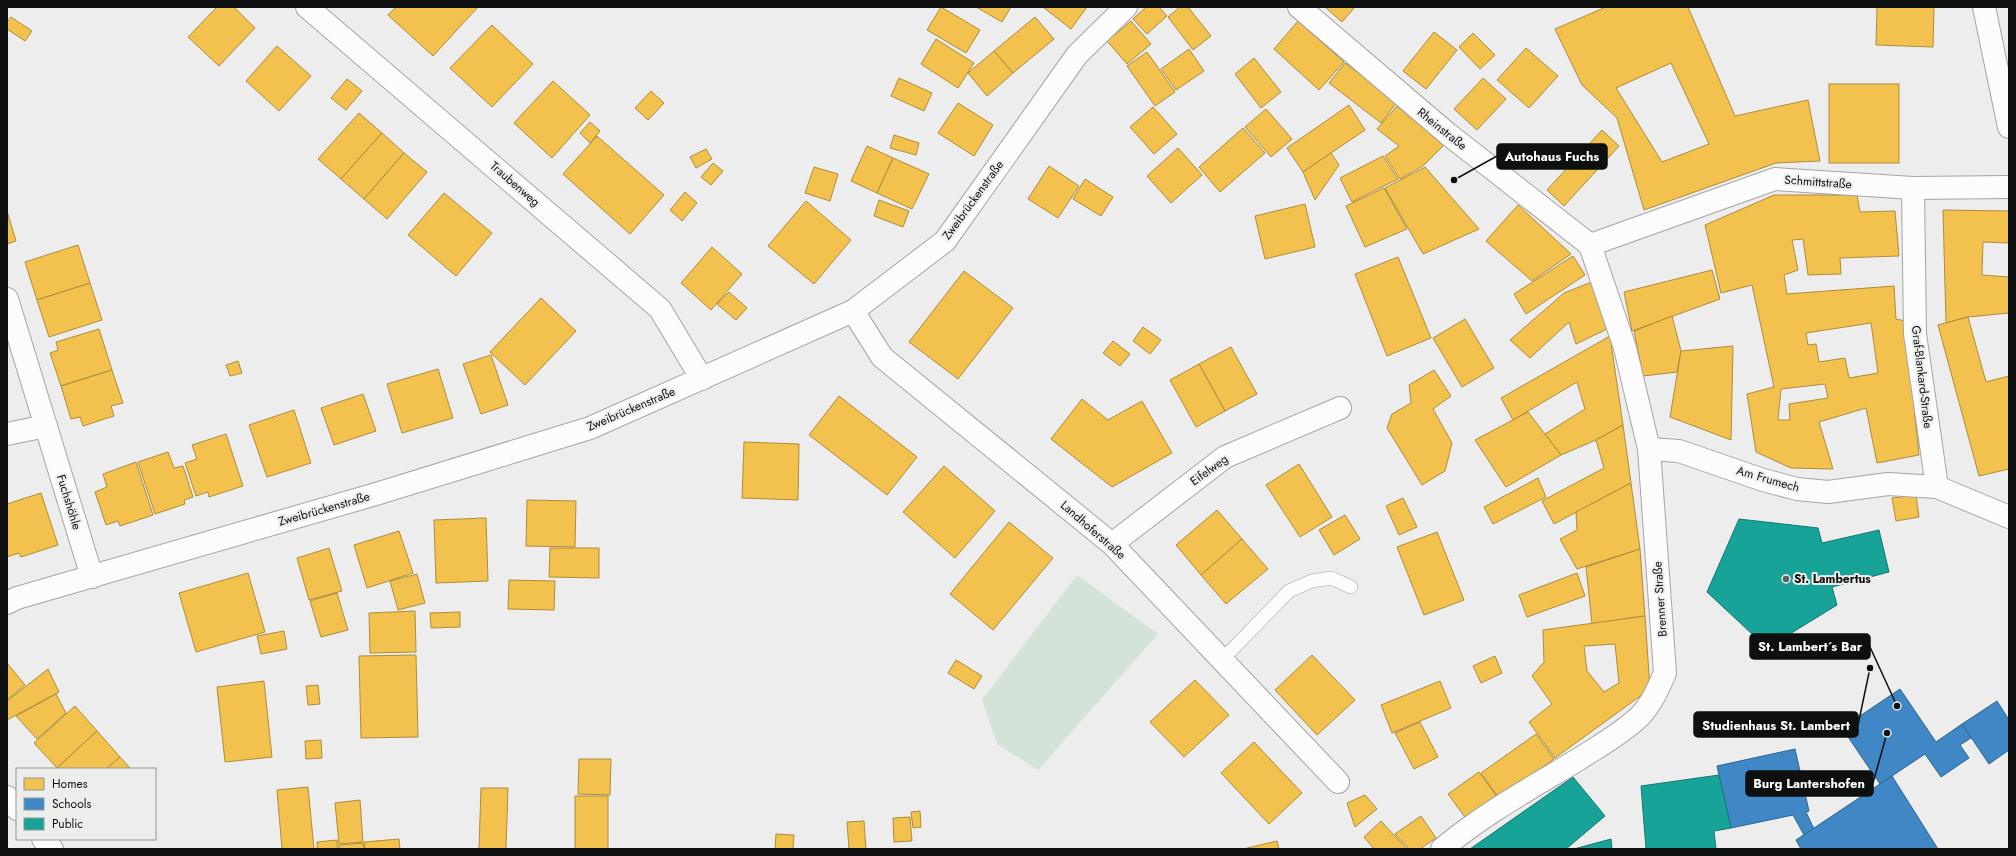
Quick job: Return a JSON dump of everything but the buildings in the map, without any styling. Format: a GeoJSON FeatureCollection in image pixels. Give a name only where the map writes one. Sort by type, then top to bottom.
{"type":"FeatureCollection","features":[{"type":"Feature","properties":{"kind":"street","name":"Traubenweg"},"geometry":{"type":"LineString","coordinates":[[307,7],[660,309],[702,379]]}},
{"type":"Feature","properties":{"kind":"street","name":"Zweibrückenstraße"},"geometry":{"type":"LineString","coordinates":[[7,603],[17,598],[376,494],[590,428],[853,311],[945,241],[1077,55],[1126,7]]}},
{"type":"Feature","properties":{"kind":"street","name":"Rheinstraße"},"geometry":{"type":"LineString","coordinates":[[1299,7],[1448,134],[1590,245]]}},
{"type":"Feature","properties":{"kind":"street"},"geometry":{"type":"LineString","coordinates":[[1984,7],[2009,127]]}},
{"type":"Feature","properties":{"kind":"street","name":"Schmittstraße"},"geometry":{"type":"LineString","coordinates":[[1590,245],[1775,179],[1913,188],[2009,187]]}},
{"type":"Feature","properties":{"kind":"street","name":"Graf-Blankard-Straße"},"geometry":{"type":"LineString","coordinates":[[1913,188],[1915,334],[1936,487]]}},
{"type":"Feature","properties":{"kind":"street","name":"Brenner Straße"},"geometry":{"type":"LineString","coordinates":[[1442,849],[1455,838],[1514,799],[1615,736],[1639,717],[1655,697],[1665,674],[1649,449],[1625,348],[1590,245]]}},
{"type":"Feature","properties":{"kind":"street","name":"Fuchshöhle"},"geometry":{"type":"LineString","coordinates":[[7,299],[92,577]]}},
{"type":"Feature","properties":{"kind":"street","name":"Landhoferstraße"},"geometry":{"type":"LineString","coordinates":[[853,311],[882,357],[1112,544],[1338,782]]}},
{"type":"Feature","properties":{"kind":"street","name":"Eifelweg"},"geometry":{"type":"LineString","coordinates":[[1112,544],[1225,457],[1340,408]]}},
{"type":"Feature","properties":{"kind":"street"},"geometry":{"type":"LineString","coordinates":[[7,434],[46,426]]}},
{"type":"Feature","properties":{"kind":"street","name":"Am Frumech"},"geometry":{"type":"LineString","coordinates":[[1649,449],[1679,451],[1763,480],[1797,489],[1828,492],[1888,484],[1936,487]]}},
{"type":"Feature","properties":{"kind":"street"},"geometry":{"type":"LineString","coordinates":[[1936,487],[2009,517]]}},
{"type":"Feature","properties":{"kind":"street"},"geometry":{"type":"LineString","coordinates":[[7,797],[16,808]]}},
{"type":"Feature","properties":{"kind":"street"},"geometry":{"type":"LineString","coordinates":[[44,840],[52,849]]}},
{"type":"Feature","properties":{"kind":"lane"},"geometry":{"type":"LineString","coordinates":[[1222,660],[1289,591],[1312,581],[1331,578],[1351,587]]}},
{"type":"Feature","properties":{"kind":"shaded area"},"geometry":{"type":"Polygon","coordinates":[[[1077,575],[1158,634],[1038,770],[997,744],[982,700],[1077,575]]]}},
{"type":"Feature","properties":{"kind":"place","name":"Autohaus Fuchs"},"geometry":{"type":"Point","coordinates":[1454,180]}},
{"type":"Feature","properties":{"kind":"place","name":"St. Lambertus"},"geometry":{"type":"Point","coordinates":[1786,579]}},
{"type":"Feature","properties":{"kind":"place","name":"Studienhaus St. Lambert"},"geometry":{"type":"Point","coordinates":[1870,668]}},
{"type":"Feature","properties":{"kind":"place","name":"St. Lambert´s Bar"},"geometry":{"type":"Point","coordinates":[1897,706]}},
{"type":"Feature","properties":{"kind":"place","name":"Burg Lantershofen"},"geometry":{"type":"Point","coordinates":[1887,733]}}]}
